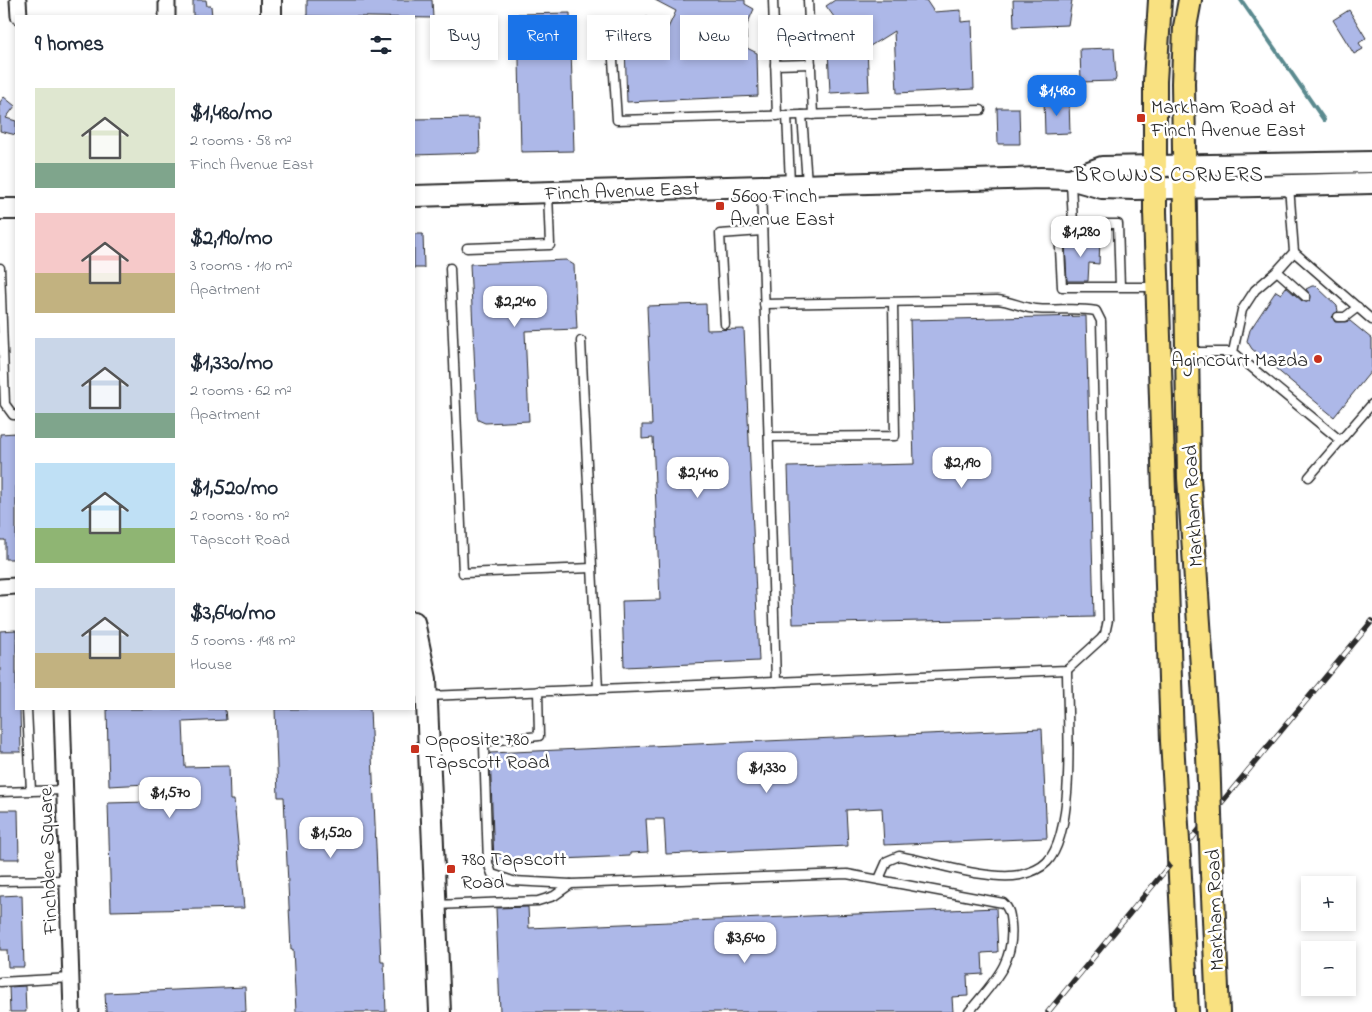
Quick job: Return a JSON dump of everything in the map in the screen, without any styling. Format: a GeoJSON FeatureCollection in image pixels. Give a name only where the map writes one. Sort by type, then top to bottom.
{"type":"FeatureCollection","features":[{"type":"Feature","properties":{"kind":"main road"},"geometry":{"type":"LineString","coordinates":[[271,0],[271,15]]}},
{"type":"Feature","properties":{"kind":"main road","name":"Markham Road"},"geometry":{"type":"LineString","coordinates":[[1160,0],[1154,81],[1157,287],[1172,741],[1187,1012]]}},
{"type":"Feature","properties":{"kind":"main road","name":"Markham Road"},"geometry":{"type":"LineString","coordinates":[[1190,0],[1185,27],[1183,83],[1189,478],[1208,754],[1218,1012]]}},
{"type":"Feature","properties":{"kind":"main road","name":"Finch Avenue East"},"geometry":{"type":"LineString","coordinates":[[415,196],[1070,179],[1102,167],[1156,177],[1372,162]]}},
{"type":"Feature","properties":{"kind":"main road","name":"Finch Avenue East"},"geometry":{"type":"LineString","coordinates":[[1184,175],[1289,184],[1372,182]]}},
{"type":"Feature","properties":{"kind":"main road"},"geometry":{"type":"LineString","coordinates":[[0,209],[15,208]]}},
{"type":"Feature","properties":{"kind":"main road"},"geometry":{"type":"LineString","coordinates":[[415,627],[426,679],[440,1012]]}},
{"type":"Feature","properties":{"kind":"street"},"geometry":{"type":"LineString","coordinates":[[18,0],[19,15]]}},
{"type":"Feature","properties":{"kind":"street"},"geometry":{"type":"LineString","coordinates":[[166,0],[167,15]]}},
{"type":"Feature","properties":{"kind":"street"},"geometry":{"type":"LineString","coordinates":[[0,587],[15,586]]}},
{"type":"Feature","properties":{"kind":"street","name":"Finchdene Square"},"geometry":{"type":"LineString","coordinates":[[62,710],[72,1012]]}},
{"type":"Feature","properties":{"kind":"lane"},"geometry":{"type":"LineString","coordinates":[[773,0],[777,116]]}},
{"type":"Feature","properties":{"kind":"lane"},"geometry":{"type":"LineString","coordinates":[[808,0],[813,115]]}},
{"type":"Feature","properties":{"kind":"lane"},"geometry":{"type":"LineString","coordinates":[[613,60],[617,120],[981,110]]}},
{"type":"Feature","properties":{"kind":"lane"},"geometry":{"type":"LineString","coordinates":[[775,65],[811,64]]}},
{"type":"Feature","properties":{"kind":"lane"},"geometry":{"type":"LineString","coordinates":[[787,115],[798,185]]}},
{"type":"Feature","properties":{"kind":"lane"},"geometry":{"type":"LineString","coordinates":[[798,185],[802,115]]}},
{"type":"Feature","properties":{"kind":"lane"},"geometry":{"type":"LineString","coordinates":[[1070,179],[1073,224]]}},
{"type":"Feature","properties":{"kind":"lane"},"geometry":{"type":"LineString","coordinates":[[1289,184],[1294,252],[1372,320]]}},
{"type":"Feature","properties":{"kind":"lane"},"geometry":{"type":"LineString","coordinates":[[761,186],[776,682]]}},
{"type":"Feature","properties":{"kind":"lane"},"geometry":{"type":"LineString","coordinates":[[467,248],[550,245],[548,192]]}},
{"type":"Feature","properties":{"kind":"lane"},"geometry":{"type":"LineString","coordinates":[[1120,287],[1118,224],[1073,224],[1059,230],[1062,287],[1120,287],[1157,287]]}},
{"type":"Feature","properties":{"kind":"lane"},"geometry":{"type":"LineString","coordinates":[[725,324],[720,234],[762,231]]}},
{"type":"Feature","properties":{"kind":"lane"},"geometry":{"type":"LineString","coordinates":[[1233,352],[1242,310],[1255,290],[1277,271],[1294,252]]}},
{"type":"Feature","properties":{"kind":"lane"},"geometry":{"type":"LineString","coordinates":[[0,268],[5,404],[13,416],[15,415]]}},
{"type":"Feature","properties":{"kind":"lane"},"geometry":{"type":"LineString","coordinates":[[450,268],[463,573],[592,568]]}},
{"type":"Feature","properties":{"kind":"lane"},"geometry":{"type":"LineString","coordinates":[[1277,271],[1306,297]]}},
{"type":"Feature","properties":{"kind":"lane"},"geometry":{"type":"LineString","coordinates":[[427,696],[1067,670],[1101,640],[1105,634],[1108,620],[1100,315],[1089,310],[1038,309],[1015,302],[997,300],[764,304]]}},
{"type":"Feature","properties":{"kind":"lane"},"geometry":{"type":"LineString","coordinates":[[768,438],[895,436],[893,302]]}},
{"type":"Feature","properties":{"kind":"lane"},"geometry":{"type":"LineString","coordinates":[[1338,318],[1345,317],[1358,308]]}},
{"type":"Feature","properties":{"kind":"lane"},"geometry":{"type":"LineString","coordinates":[[581,341],[598,689]]}},
{"type":"Feature","properties":{"kind":"lane"},"geometry":{"type":"LineString","coordinates":[[1187,352],[1233,352],[1341,441]]}},
{"type":"Feature","properties":{"kind":"lane"},"geometry":{"type":"LineString","coordinates":[[1309,477],[1372,404]]}},
{"type":"Feature","properties":{"kind":"lane"},"geometry":{"type":"LineString","coordinates":[[879,879],[887,861],[899,856],[1001,875],[1019,875],[1035,870],[1047,862],[1058,840],[1066,790],[1068,759],[1067,670]]}},
{"type":"Feature","properties":{"kind":"lane"},"geometry":{"type":"LineString","coordinates":[[538,691],[539,736],[489,741],[484,746],[488,863],[492,874],[513,881],[571,884],[847,874],[998,902],[1007,906],[1012,936],[1009,956],[969,1012]]}},
{"type":"Feature","properties":{"kind":"lane"},"geometry":{"type":"LineString","coordinates":[[27,710],[31,791]]}},
{"type":"Feature","properties":{"kind":"lane"},"geometry":{"type":"LineString","coordinates":[[0,792],[64,790]]}},
{"type":"Feature","properties":{"kind":"lane"},"geometry":{"type":"LineString","coordinates":[[0,882],[68,880]]}},
{"type":"Feature","properties":{"kind":"lane"},"geometry":{"type":"LineString","coordinates":[[436,905],[538,901],[554,896],[571,884]]}},
{"type":"Feature","properties":{"kind":"lane"},"geometry":{"type":"LineString","coordinates":[[0,982],[71,978]]}},
{"type":"Feature","properties":{"kind":"building"},"geometry":{"type":"Polygon","coordinates":[[[193,0],[206,0],[207,6],[211,6],[212,15],[193,15],[193,0]]]}},
{"type":"Feature","properties":{"kind":"building"},"geometry":{"type":"Polygon","coordinates":[[[307,0],[432,0],[433,15],[430,15],[430,18],[415,18],[415,15],[307,15],[307,0]]]}},
{"type":"Feature","properties":{"kind":"building"},"geometry":{"type":"Polygon","coordinates":[[[655,0],[745,0],[745,4],[754,9],[748,22],[748,15],[680,15],[680,60],[748,60],[748,48],[757,53],[758,96],[627,102],[625,60],[670,60],[670,24],[676,11],[655,0]]]}},
{"type":"Feature","properties":{"kind":"building"},"geometry":{"type":"Polygon","coordinates":[[[835,0],[926,0],[934,12],[961,10],[961,22],[972,21],[974,89],[897,93],[894,31],[873,44],[873,15],[833,15],[826,6],[835,0]]]}},
{"type":"Feature","properties":{"kind":"building"},"geometry":{"type":"Polygon","coordinates":[[[1013,0],[1072,0],[1068,25],[1014,27],[1013,0]]]}},
{"type":"Feature","properties":{"kind":"building"},"geometry":{"type":"Polygon","coordinates":[[[1349,10],[1366,38],[1359,43],[1363,49],[1354,54],[1333,20],[1349,10]]]}},
{"type":"Feature","properties":{"kind":"building"},"geometry":{"type":"Polygon","coordinates":[[[570,13],[570,15],[518,15],[570,13]]]}},
{"type":"Feature","properties":{"kind":"building"},"geometry":{"type":"Polygon","coordinates":[[[1114,48],[1115,81],[1081,82],[1080,49],[1114,48]]]}},
{"type":"Feature","properties":{"kind":"building"},"geometry":{"type":"Polygon","coordinates":[[[519,60],[571,60],[574,151],[521,152],[519,60]]]}},
{"type":"Feature","properties":{"kind":"building"},"geometry":{"type":"Polygon","coordinates":[[[828,60],[868,60],[869,91],[830,93],[828,60]]]}},
{"type":"Feature","properties":{"kind":"building"},"geometry":{"type":"Polygon","coordinates":[[[4,97],[15,106],[6,118],[15,121],[15,135],[0,131],[0,102],[4,97]]]}},
{"type":"Feature","properties":{"kind":"building"},"geometry":{"type":"Polygon","coordinates":[[[1044,100],[1069,100],[1070,133],[1045,134],[1044,100]]]}},
{"type":"Feature","properties":{"kind":"building"},"geometry":{"type":"Polygon","coordinates":[[[997,108],[1019,108],[1020,144],[998,144],[997,108]]]}},
{"type":"Feature","properties":{"kind":"building"},"geometry":{"type":"Polygon","coordinates":[[[479,118],[480,153],[415,155],[415,119],[479,118]]]}},
{"type":"Feature","properties":{"kind":"building"},"geometry":{"type":"Polygon","coordinates":[[[415,234],[423,234],[424,268],[415,268],[415,234]]]}},
{"type":"Feature","properties":{"kind":"building"},"geometry":{"type":"Polygon","coordinates":[[[1073,239],[1100,239],[1099,264],[1089,263],[1088,281],[1067,281],[1065,244],[1073,244],[1073,239]]]}},
{"type":"Feature","properties":{"kind":"building"},"geometry":{"type":"Polygon","coordinates":[[[566,260],[574,265],[577,329],[525,331],[529,421],[485,423],[478,420],[470,264],[566,260]]]}},
{"type":"Feature","properties":{"kind":"building","name":"Agincourt Mazda"},"geometry":{"type":"Polygon","coordinates":[[[1316,286],[1337,306],[1338,311],[1332,317],[1335,322],[1350,321],[1372,339],[1372,370],[1334,417],[1252,349],[1247,341],[1250,330],[1276,291],[1281,294],[1286,287],[1302,301],[1307,302],[1311,296],[1306,289],[1316,286]]]}},
{"type":"Feature","properties":{"kind":"building"},"geometry":{"type":"Polygon","coordinates":[[[706,304],[707,330],[744,329],[759,661],[624,667],[622,601],[660,600],[653,438],[642,439],[642,425],[652,425],[647,306],[706,304]]]}},
{"type":"Feature","properties":{"kind":"building"},"geometry":{"type":"Polygon","coordinates":[[[1086,316],[1094,617],[793,624],[788,467],[914,464],[910,320],[1086,316]]]}},
{"type":"Feature","properties":{"kind":"building"},"geometry":{"type":"Polygon","coordinates":[[[15,433],[15,559],[5,559],[5,540],[0,540],[0,434],[15,433]]]}},
{"type":"Feature","properties":{"kind":"building"},"geometry":{"type":"Polygon","coordinates":[[[15,630],[15,710],[20,710],[21,752],[0,752],[0,631],[15,630]]]}},
{"type":"Feature","properties":{"kind":"building"},"geometry":{"type":"Polygon","coordinates":[[[107,710],[225,710],[226,720],[183,722],[185,767],[229,766],[230,800],[234,800],[244,908],[111,911],[108,803],[186,801],[185,782],[109,786],[107,710]]]}},
{"type":"Feature","properties":{"kind":"building"},"geometry":{"type":"Polygon","coordinates":[[[275,710],[370,710],[381,962],[384,962],[386,1012],[296,1012],[293,949],[291,950],[284,797],[278,797],[275,710]]]}},
{"type":"Feature","properties":{"kind":"building"},"geometry":{"type":"Polygon","coordinates":[[[1042,729],[1047,838],[884,845],[882,808],[846,810],[848,846],[666,854],[664,819],[646,819],[648,852],[630,853],[630,856],[494,862],[490,753],[1042,729]]]}},
{"type":"Feature","properties":{"kind":"building"},"geometry":{"type":"Polygon","coordinates":[[[0,810],[18,810],[19,859],[0,859],[0,810]]]}},
{"type":"Feature","properties":{"kind":"building"},"geometry":{"type":"Polygon","coordinates":[[[22,895],[24,967],[8,967],[7,950],[0,950],[0,896],[22,895]]]}},
{"type":"Feature","properties":{"kind":"building"},"geometry":{"type":"Polygon","coordinates":[[[528,907],[529,928],[996,908],[998,952],[982,953],[983,974],[967,975],[968,996],[952,997],[953,1012],[500,1012],[496,908],[528,907]]]}},
{"type":"Feature","properties":{"kind":"building"},"geometry":{"type":"Polygon","coordinates":[[[25,986],[26,1012],[10,1012],[9,987],[25,986]]]}},
{"type":"Feature","properties":{"kind":"building"},"geometry":{"type":"Polygon","coordinates":[[[245,987],[246,1012],[106,1012],[105,993],[245,987]]]}},
{"type":"Feature","properties":{"kind":"waterway"},"geometry":{"type":"LineString","coordinates":[[1241,0],[1324,120]]}},
{"type":"Feature","properties":{"kind":"railway"},"geometry":{"type":"LineString","coordinates":[[1048,1012],[1372,621]]}},
{"type":"Feature","properties":{"kind":"place","name":"Markham Road at Finch Avenue East"},"geometry":{"type":"Point","coordinates":[1141,118]}},
{"type":"Feature","properties":{"kind":"place","name":"5600 Finch Avenue East"},"geometry":{"type":"Point","coordinates":[720,206]}},
{"type":"Feature","properties":{"kind":"place","name":"Agincourt Mazda"},"geometry":{"type":"Point","coordinates":[1318,359]}},
{"type":"Feature","properties":{"kind":"place","name":"Opposite 780 Tapscott Road"},"geometry":{"type":"Point","coordinates":[415,749]}},
{"type":"Feature","properties":{"kind":"place","name":"780 Tapscott Road"},"geometry":{"type":"Point","coordinates":[451,869]}},
{"type":"Feature","properties":{"kind":"district","name":"BROWNS CORNERS"},"geometry":{"type":"Point","coordinates":[1169,174]}}]}
